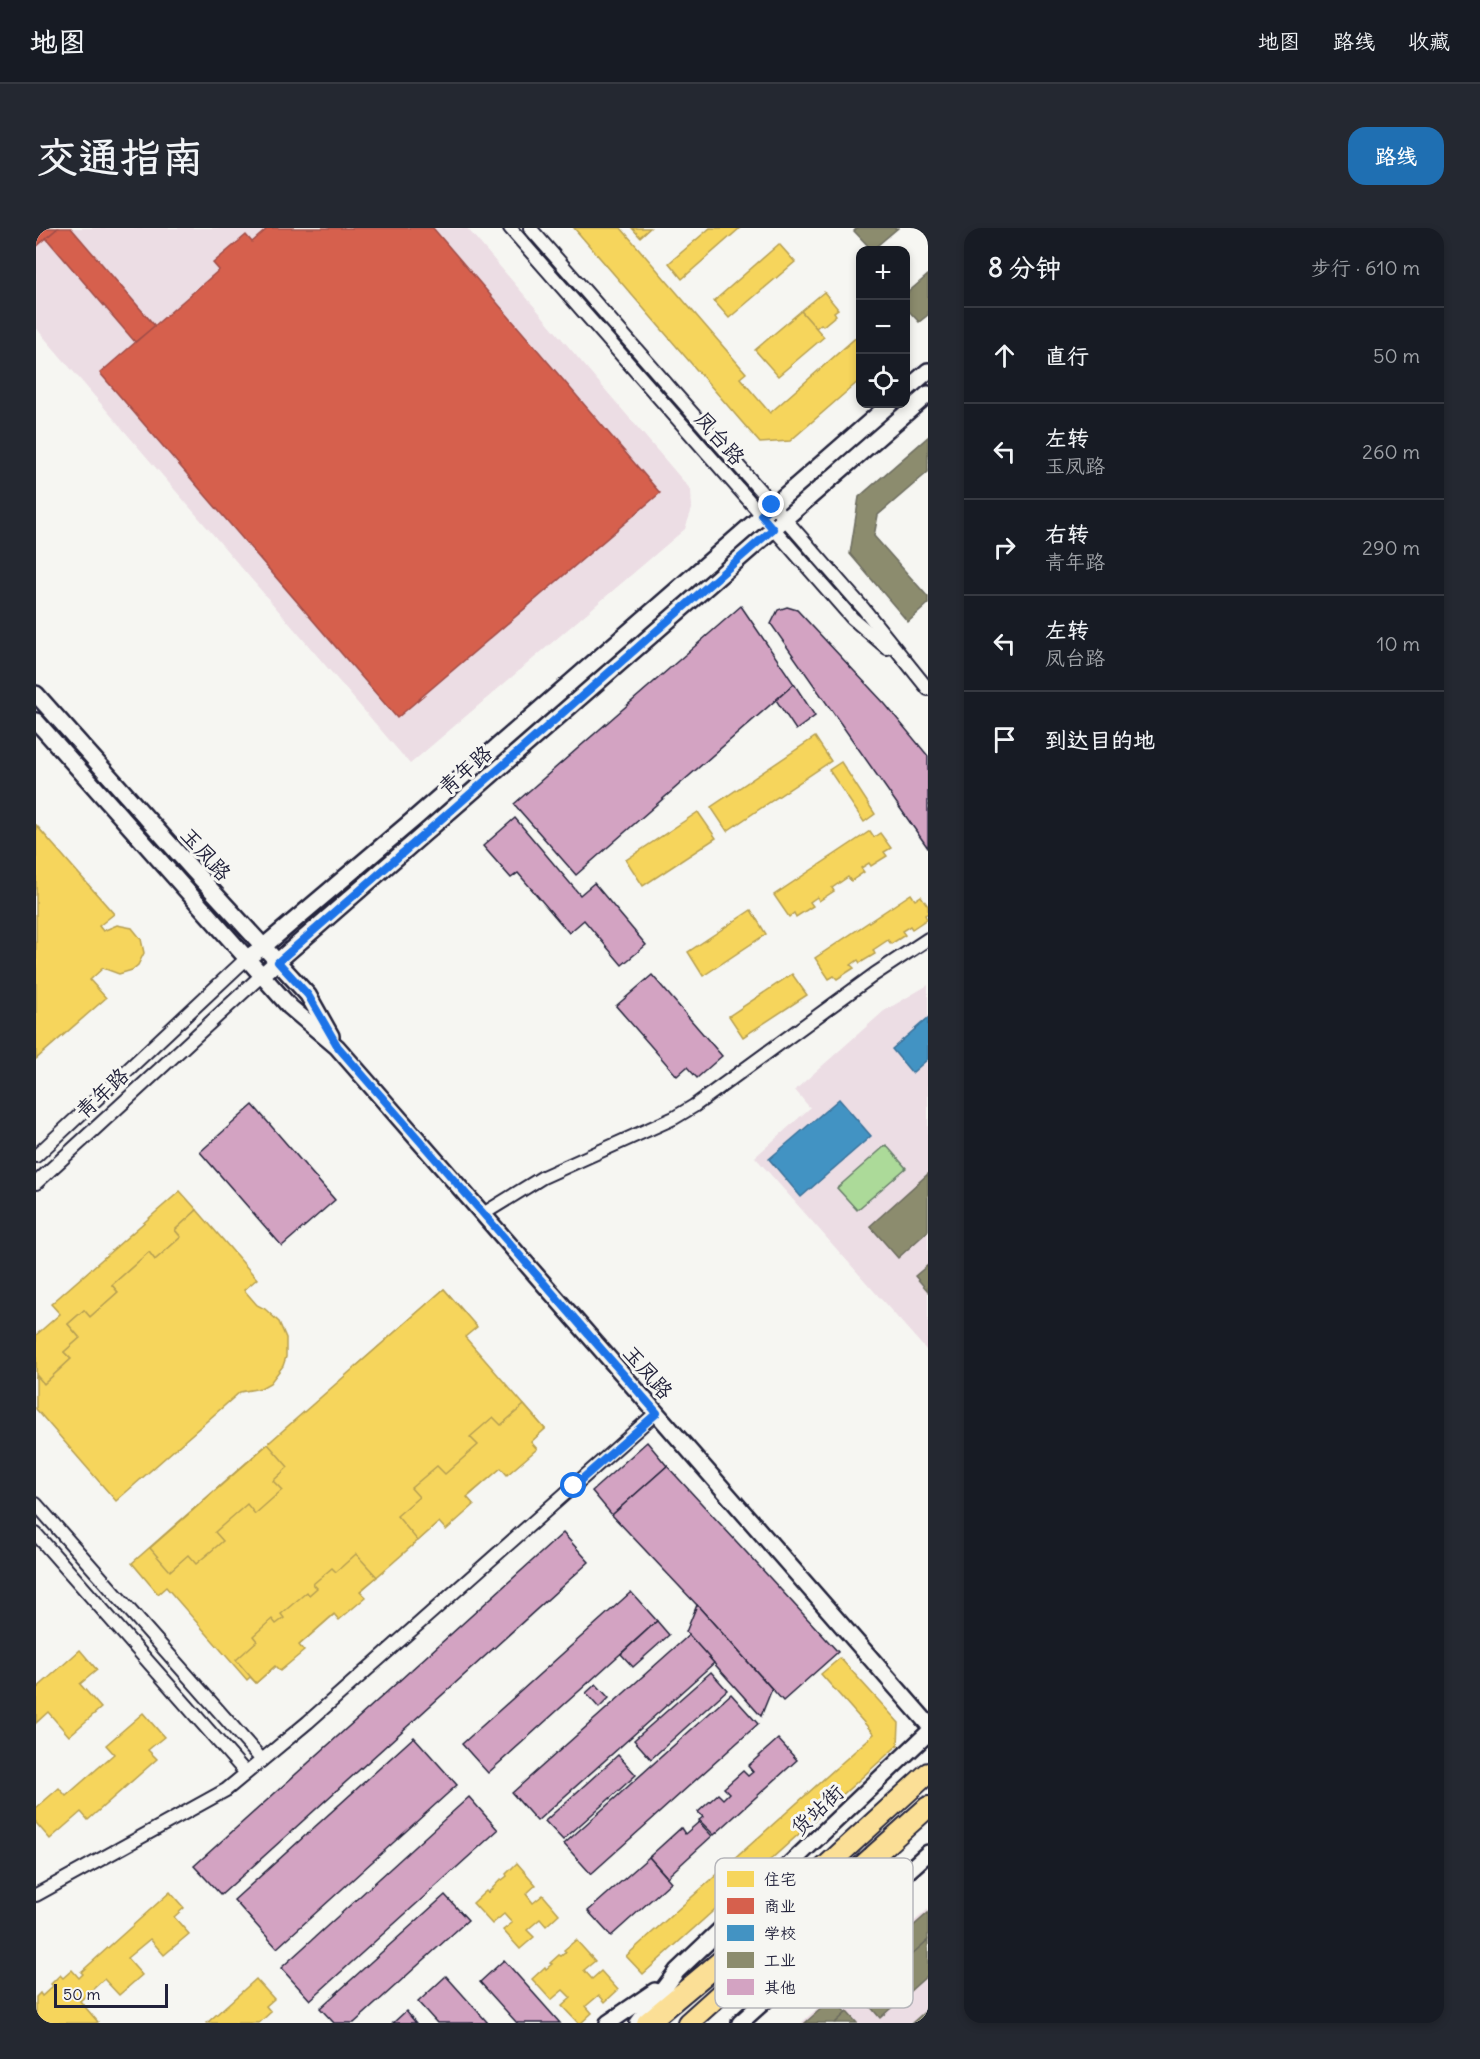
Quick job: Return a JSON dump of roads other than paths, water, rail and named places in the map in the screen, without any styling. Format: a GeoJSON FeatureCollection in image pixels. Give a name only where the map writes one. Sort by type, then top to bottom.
{"type":"FeatureCollection","features":[{"type":"Feature","properties":{"kind":"highway"},"geometry":{"type":"LineString","coordinates":[[835,1858],[928,1773]]}},
{"type":"Feature","properties":{"kind":"highway"},"geometry":{"type":"LineString","coordinates":[[871,1858],[928,1807]]}},
{"type":"Feature","properties":{"kind":"highway"},"geometry":{"type":"LineString","coordinates":[[648,2023],[715,1966]]}},
{"type":"Feature","properties":{"kind":"highway"},"geometry":{"type":"LineString","coordinates":[[688,2023],[715,1999]]}},
{"type":"Feature","properties":{"kind":"street","name":"凤台路"},"geometry":{"type":"LineString","coordinates":[[510,228],[767,510]]}},
{"type":"Feature","properties":{"kind":"street","name":"凤台路"},"geometry":{"type":"LineString","coordinates":[[530,228],[779,524],[852,618],[909,667],[928,688]]}},
{"type":"Feature","properties":{"kind":"street"},"geometry":{"type":"LineString","coordinates":[[910,386],[928,370]]}},
{"type":"Feature","properties":{"kind":"street","name":"青年路"},"geometry":{"type":"LineString","coordinates":[[36,1183],[262,975],[928,394]]}},
{"type":"Feature","properties":{"kind":"street","name":"青年路"},"geometry":{"type":"LineString","coordinates":[[36,1156],[247,958],[414,819],[885,408]]}},
{"type":"Feature","properties":{"kind":"street","name":"玉凤路"},"geometry":{"type":"LineString","coordinates":[[36,694],[192,870],[308,995],[338,1047]]}},
{"type":"Feature","properties":{"kind":"street","name":"玉凤路"},"geometry":{"type":"LineString","coordinates":[[36,721],[290,1007],[338,1047],[928,1724]]}},
{"type":"Feature","properties":{"kind":"street"},"geometry":{"type":"LineString","coordinates":[[483,1214],[543,1177],[674,1118],[694,1106],[875,974],[928,939]]}},
{"type":"Feature","properties":{"kind":"street"},"geometry":{"type":"LineString","coordinates":[[36,1895],[226,1790],[308,1722],[657,1413]]}},
{"type":"Feature","properties":{"kind":"street"},"geometry":{"type":"LineString","coordinates":[[36,1504],[262,1760]]}},
{"type":"Feature","properties":{"kind":"street"},"geometry":{"type":"LineString","coordinates":[[36,1534],[246,1773]]}},
{"type":"Feature","properties":{"kind":"street","name":"货站街"},"geometry":{"type":"LineString","coordinates":[[797,1858],[928,1733]]}},
{"type":"Feature","properties":{"kind":"street"},"geometry":{"type":"LineString","coordinates":[[913,1867],[928,1853]]}},
{"type":"Feature","properties":{"kind":"street","name":"货站街"},"geometry":{"type":"LineString","coordinates":[[638,2023],[678,1971],[715,1936]]}},
{"type":"Feature","properties":{"kind":"street"},"geometry":{"type":"LineString","coordinates":[[608,2023],[648,1997],[678,1971]]}},
{"type":"Feature","properties":{"kind":"street"},"geometry":{"type":"LineString","coordinates":[[740,2023],[757,2008]]}}]}
